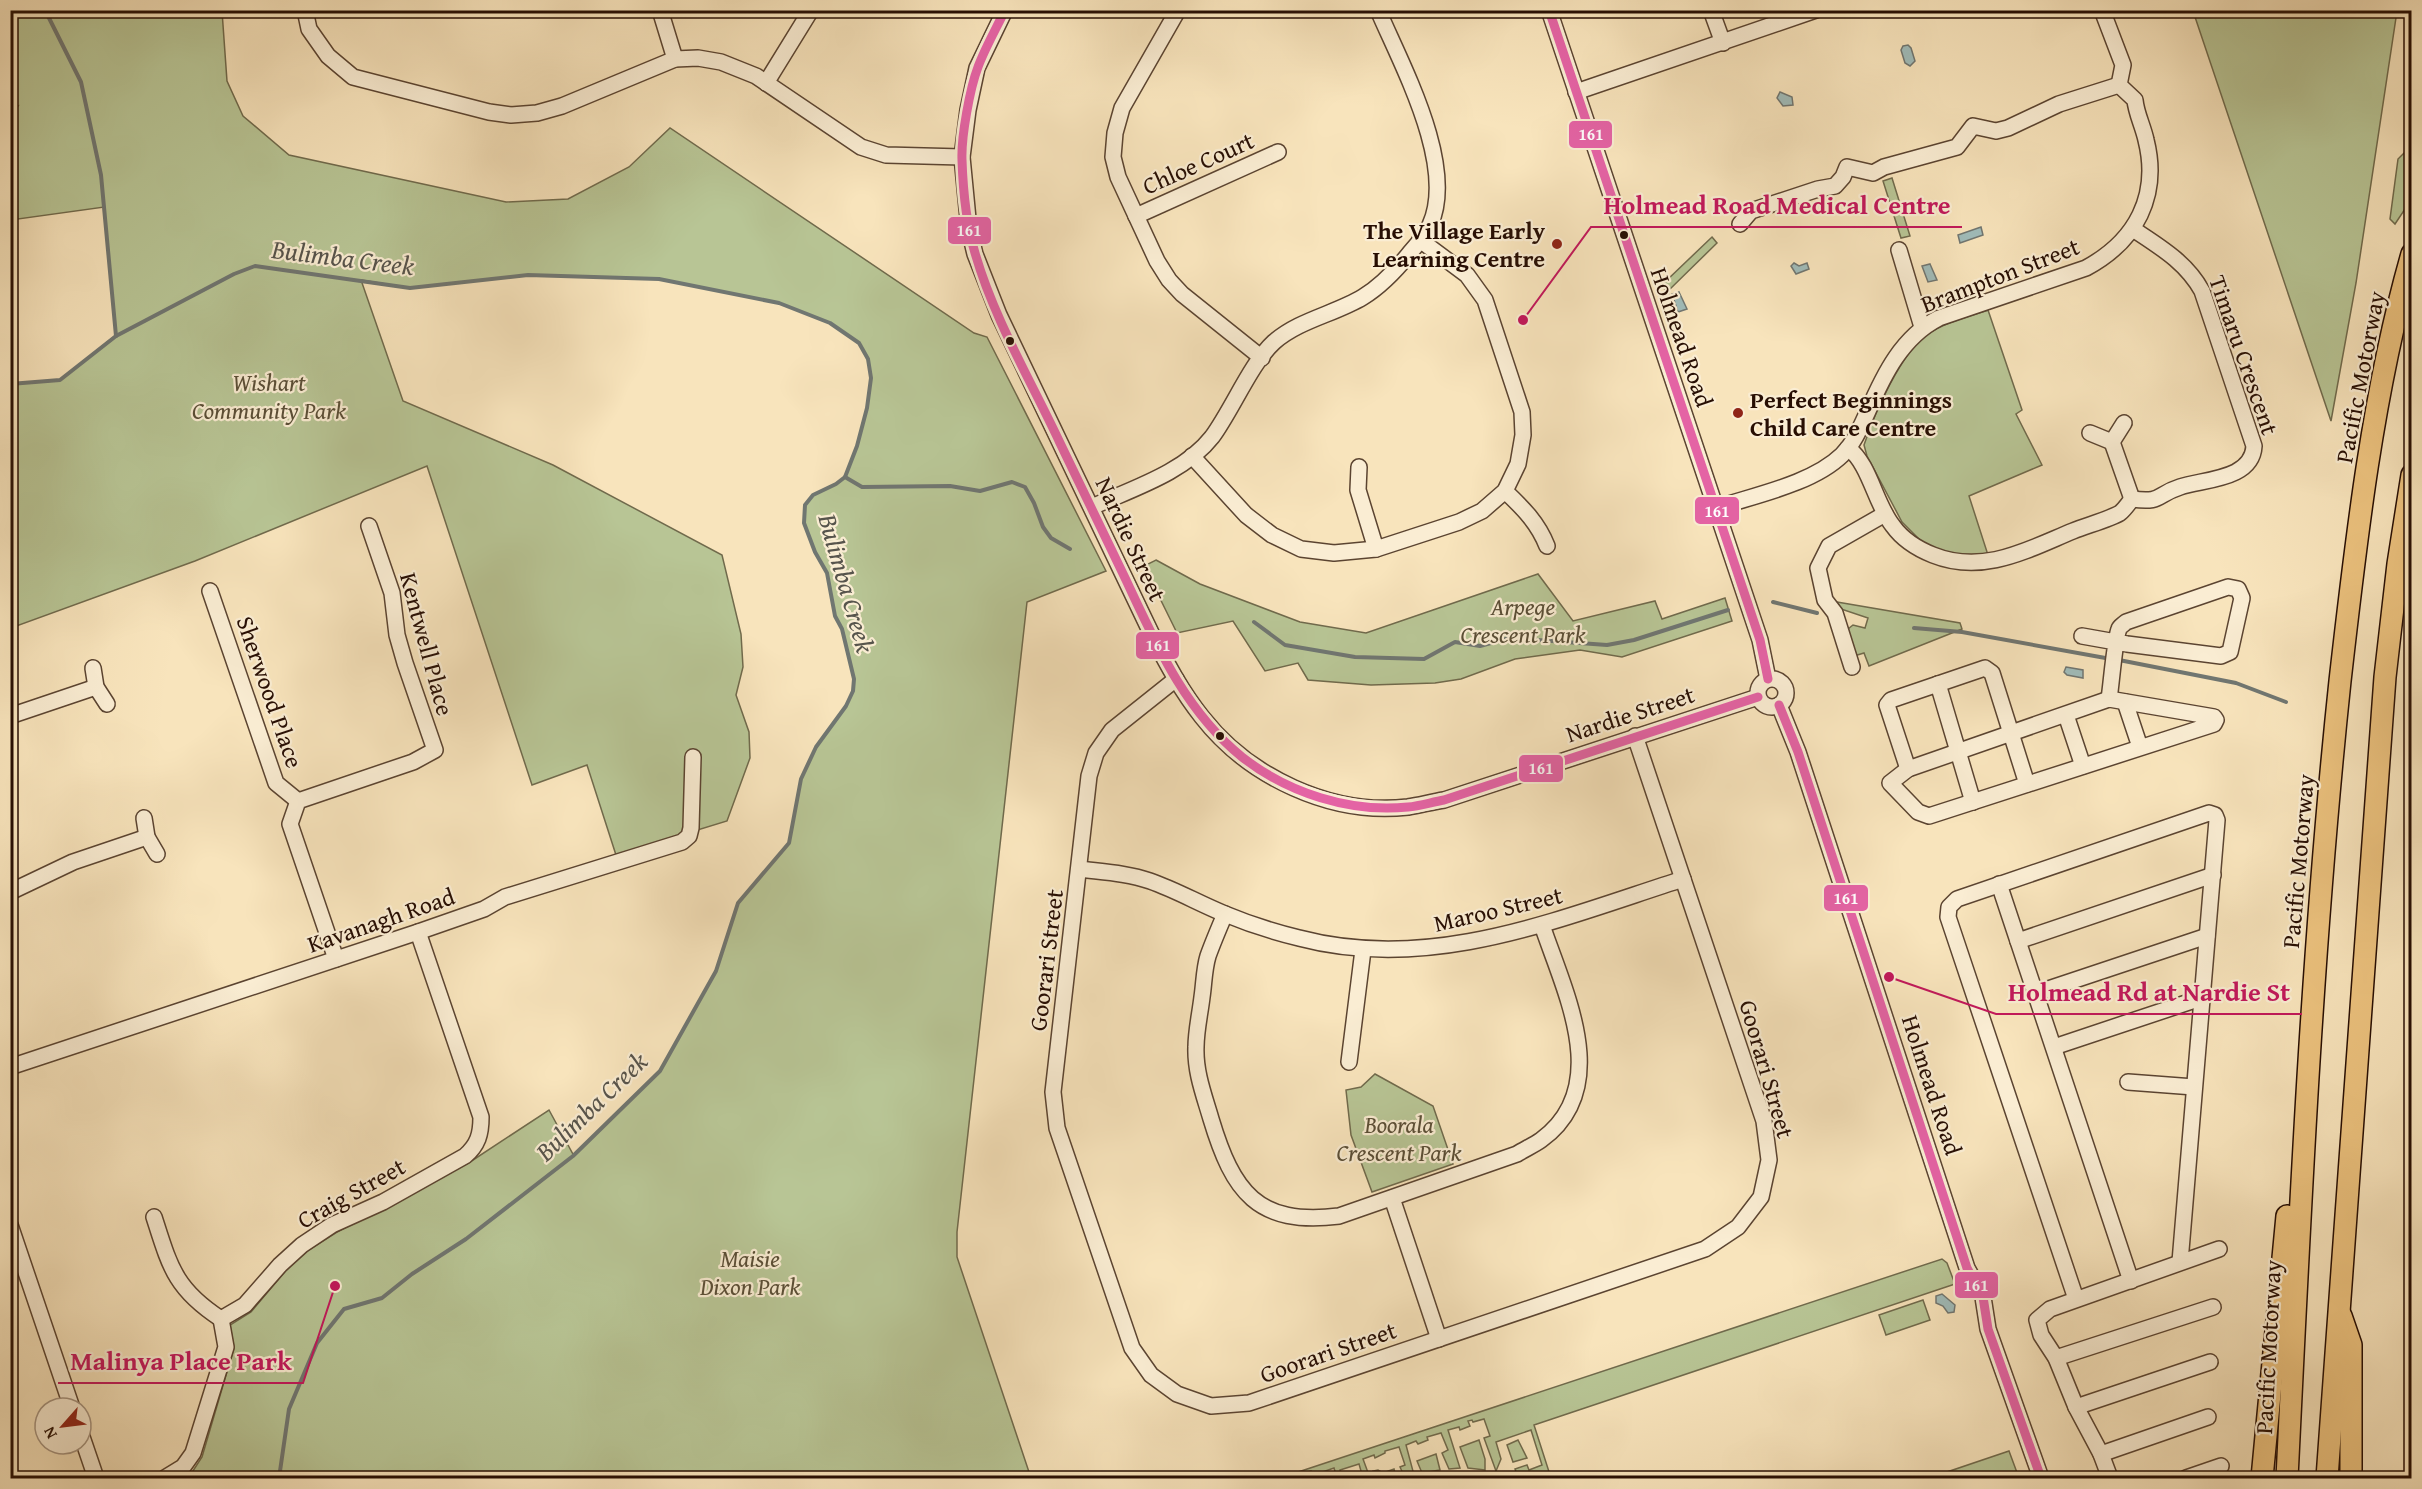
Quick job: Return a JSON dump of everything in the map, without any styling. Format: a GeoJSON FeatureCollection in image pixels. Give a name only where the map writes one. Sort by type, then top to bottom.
{"type":"FeatureCollection","features":[{"type":"Feature","properties":{"kind":"highway","name":"Pacific Motorway"},"geometry":{"type":"LineString","coordinates":[[2287,1479],[2303,1161],[2323,849],[2353,567],[2376,417],[2400,293],[2412,254]]}},
{"type":"Feature","properties":{"kind":"highway"},"geometry":{"type":"LineString","coordinates":[[2327,1479],[2385,677],[2398,564],[2412,475]]}},
{"type":"Feature","properties":{"kind":"highway"},"geometry":{"type":"LineString","coordinates":[[2262,1479],[2288,1199],[2303,1161]]}},
{"type":"Feature","properties":{"kind":"highway"},"geometry":{"type":"LineString","coordinates":[[2338,1310],[2351,1345],[2351,1479]]}},
{"type":"Feature","properties":{"kind":"street"},"geometry":{"type":"LineString","coordinates":[[305,10],[309,28],[328,56],[353,76],[489,112],[511,115],[545,111],[675,59],[698,58],[740,68],[861,147],[886,155],[962,157]]}},
{"type":"Feature","properties":{"kind":"street"},"geometry":{"type":"LineString","coordinates":[[660,10],[675,59]]}},
{"type":"Feature","properties":{"kind":"street"},"geometry":{"type":"LineString","coordinates":[[766,83],[811,10]]}},
{"type":"Feature","properties":{"kind":"street","name":"Nardie Street"},"geometry":{"type":"LineString","coordinates":[[1005,10],[978,68],[968,110],[962,157],[969,228],[985,281],[999,315],[1152,635],[1176,680],[1203,718],[1227,744],[1259,769],[1292,787],[1325,800],[1365,807],[1407,807],[1444,800],[1758,696]]}},
{"type":"Feature","properties":{"kind":"street"},"geometry":{"type":"LineString","coordinates":[[1178,10],[1122,108],[1115,133],[1113,157],[1118,177],[1157,261],[1169,280],[1182,294],[1262,358]]}},
{"type":"Feature","properties":{"kind":"street"},"geometry":{"type":"LineString","coordinates":[[1092,507],[1172,470],[1192,456],[1211,438],[1273,343],[1290,331],[1361,298],[1379,286],[1420,240],[1430,225],[1439,184],[1434,156],[1417,101],[1378,10]]}},
{"type":"Feature","properties":{"kind":"street","name":"Holmead Road"},"geometry":{"type":"LineString","coordinates":[[1549,10],[1760,640],[1768,679]]}},
{"type":"Feature","properties":{"kind":"street"},"geometry":{"type":"LineString","coordinates":[[1711,10],[1723,43]]}},
{"type":"Feature","properties":{"kind":"street"},"geometry":{"type":"LineString","coordinates":[[1576,92],[1816,10]]}},
{"type":"Feature","properties":{"kind":"street"},"geometry":{"type":"LineString","coordinates":[[1740,224],[1751,211],[1818,189],[1839,170],[1862,161],[1884,167],[1947,150],[1957,147],[1973,126],[1996,131],[2008,128],[2058,104],[2120,85],[2123,65],[2103,10]]}},
{"type":"Feature","properties":{"kind":"street","name":"Brampton Street"},"geometry":{"type":"LineString","coordinates":[[1716,508],[1804,478],[1833,462],[1846,450],[1860,428],[1877,389],[1900,351],[1922,327],[1939,318],[2086,268],[2108,254],[2133,229],[2145,203],[2150,182],[2151,161],[2133,96],[2120,85]]}},
{"type":"Feature","properties":{"kind":"street","name":"Chloe Court"},"geometry":{"type":"LineString","coordinates":[[1136,216],[1278,152]]}},
{"type":"Feature","properties":{"kind":"street","name":"Timaru Crescent"},"geometry":{"type":"LineString","coordinates":[[2132,499],[2142,492],[2167,493],[2181,486],[2224,477],[2239,470],[2253,455],[2254,446],[2196,279],[2187,268],[2165,250],[2133,229]]}},
{"type":"Feature","properties":{"kind":"street"},"geometry":{"type":"LineString","coordinates":[[1192,456],[1246,515],[1272,535],[1301,549],[1334,553],[1376,549],[1459,522],[1482,511],[1505,491],[1518,464],[1523,435],[1522,412],[1489,311],[1485,300],[1467,275],[1420,240]]}},
{"type":"Feature","properties":{"kind":"street"},"geometry":{"type":"LineString","coordinates":[[1899,250],[1922,327]]}},
{"type":"Feature","properties":{"kind":"street"},"geometry":{"type":"LineString","coordinates":[[2112,442],[2124,423]]}},
{"type":"Feature","properties":{"kind":"street"},"geometry":{"type":"LineString","coordinates":[[1846,450],[1852,461],[1863,468],[1893,527],[1916,548],[1952,562],[1987,563],[2016,554],[2100,519],[2121,502],[2132,499],[2112,442],[2090,433]]}},
{"type":"Feature","properties":{"kind":"street"},"geometry":{"type":"LineString","coordinates":[[1359,467],[1358,490],[1376,549]]}},
{"type":"Feature","properties":{"kind":"street"},"geometry":{"type":"LineString","coordinates":[[1505,491],[1528,513],[1541,530],[1547,546]]}},
{"type":"Feature","properties":{"kind":"street"},"geometry":{"type":"LineString","coordinates":[[1852,667],[1835,613],[1825,600],[1818,568],[1829,546],[1885,514]]}},
{"type":"Feature","properties":{"kind":"street","name":"Kentwell Place"},"geometry":{"type":"LineString","coordinates":[[298,801],[413,762],[435,750],[405,663],[397,635],[392,593],[369,526]]}},
{"type":"Feature","properties":{"kind":"street"},"geometry":{"type":"LineString","coordinates":[[2082,636],[2115,654],[2221,656],[2230,652],[2242,598],[2238,589],[2228,587],[2126,622],[2118,629],[2115,654],[2117,701],[2140,747]]}},
{"type":"Feature","properties":{"kind":"street","name":"Sherwood Place"},"geometry":{"type":"LineString","coordinates":[[210,591],[276,783],[298,801]]}},
{"type":"Feature","properties":{"kind":"street"},"geometry":{"type":"LineString","coordinates":[[93,668],[96,687],[107,704]]}},
{"type":"Feature","properties":{"kind":"street"},"geometry":{"type":"LineString","coordinates":[[1908,769],[1887,705],[1891,700],[1985,668],[1992,673],[2027,784]]}},
{"type":"Feature","properties":{"kind":"street"},"geometry":{"type":"LineString","coordinates":[[1768,679],[1777,679],[1786,689],[1785,698],[1779,705],[1767,706],[1758,696],[1758,688],[1768,679]]}},
{"type":"Feature","properties":{"kind":"street","name":"Goorari Street"},"geometry":{"type":"LineString","coordinates":[[1176,680],[1112,730],[1096,753],[1089,776],[1053,1092],[1057,1128],[1132,1348],[1151,1375],[1177,1394],[1211,1406],[1249,1403],[1705,1249],[1738,1227],[1761,1197],[1769,1160],[1764,1121],[1635,736]]}},
{"type":"Feature","properties":{"kind":"street"},"geometry":{"type":"LineString","coordinates":[[1938,684],[1973,802]]}},
{"type":"Feature","properties":{"kind":"street"},"geometry":{"type":"LineString","coordinates":[[10,716],[96,687]]}},
{"type":"Feature","properties":{"kind":"street"},"geometry":{"type":"LineString","coordinates":[[2117,701],[2214,717],[2216,720],[2214,724],[1929,816],[1918,813],[1890,783],[1908,769],[2066,715],[2117,701]]}},
{"type":"Feature","properties":{"kind":"street","name":"Holmead Road"},"geometry":{"type":"LineString","coordinates":[[1779,705],[1798,752],[1967,1268],[1983,1297],[1988,1329],[2041,1479]]}},
{"type":"Feature","properties":{"kind":"street"},"geometry":{"type":"LineString","coordinates":[[2066,715],[2083,766]]}},
{"type":"Feature","properties":{"kind":"street","name":"Kavanagh Road"},"geometry":{"type":"LineString","coordinates":[[10,1067],[418,932],[484,909],[506,897],[682,843],[689,836],[691,828],[693,757]]}},
{"type":"Feature","properties":{"kind":"street"},"geometry":{"type":"LineString","coordinates":[[298,801],[290,824],[336,959]]}},
{"type":"Feature","properties":{"kind":"street"},"geometry":{"type":"LineString","coordinates":[[2076,1299],[1948,917],[1949,907],[1957,899],[2210,813],[2215,815],[2217,820],[2180,1262]]}},
{"type":"Feature","properties":{"kind":"street"},"geometry":{"type":"LineString","coordinates":[[144,818],[147,837],[157,854]]}},
{"type":"Feature","properties":{"kind":"street"},"geometry":{"type":"LineString","coordinates":[[10,892],[73,862],[147,837]]}},
{"type":"Feature","properties":{"kind":"street","name":"Maroo Street"},"geometry":{"type":"LineString","coordinates":[[1079,869],[1125,874],[1148,880],[1225,914],[1299,939],[1363,950],[1393,951],[1468,944],[1542,925],[1683,879]]}},
{"type":"Feature","properties":{"kind":"street"},"geometry":{"type":"LineString","coordinates":[[2018,941],[2213,875]]}},
{"type":"Feature","properties":{"kind":"street"},"geometry":{"type":"LineString","coordinates":[[1999,884],[2131,1281]]}},
{"type":"Feature","properties":{"kind":"street"},"geometry":{"type":"LineString","coordinates":[[1225,914],[1207,958],[1196,1047],[1198,1077],[1221,1153],[1236,1181],[1253,1200],[1272,1212],[1291,1218],[1313,1220],[1339,1216],[1517,1154],[1541,1140],[1558,1124],[1570,1106],[1579,1081],[1581,1058],[1577,1030],[1542,925]]}},
{"type":"Feature","properties":{"kind":"street","name":"Craig Street"},"geometry":{"type":"LineString","coordinates":[[221,1319],[245,1305],[280,1264],[302,1245],[325,1230],[383,1202],[465,1156],[475,1148],[481,1132],[481,1117],[418,932]]}},
{"type":"Feature","properties":{"kind":"street"},"geometry":{"type":"LineString","coordinates":[[2036,993],[2208,936]]}},
{"type":"Feature","properties":{"kind":"street"},"geometry":{"type":"LineString","coordinates":[[1349,1062],[1363,950]]}},
{"type":"Feature","properties":{"kind":"street"},"geometry":{"type":"LineString","coordinates":[[2054,1047],[2201,998]]}},
{"type":"Feature","properties":{"kind":"street"},"geometry":{"type":"LineString","coordinates":[[2128,1082],[2194,1087]]}},
{"type":"Feature","properties":{"kind":"street"},"geometry":{"type":"LineString","coordinates":[[1392,1198],[1439,1339]]}},
{"type":"Feature","properties":{"kind":"street"},"geometry":{"type":"LineString","coordinates":[[154,1217],[175,1275],[186,1292],[201,1307],[221,1319],[226,1347],[193,1453],[183,1467],[165,1479]]}},
{"type":"Feature","properties":{"kind":"street"},"geometry":{"type":"LineString","coordinates":[[10,1225],[68,1396]]}},
{"type":"Feature","properties":{"kind":"street"},"geometry":{"type":"LineString","coordinates":[[2110,1479],[2101,1454],[2076,1407],[2056,1358],[2041,1335],[2037,1320],[2050,1309],[2219,1249]]}},
{"type":"Feature","properties":{"kind":"street"},"geometry":{"type":"LineString","coordinates":[[2056,1358],[2213,1307]]}},
{"type":"Feature","properties":{"kind":"street"},"geometry":{"type":"LineString","coordinates":[[2076,1407],[2210,1362]]}},
{"type":"Feature","properties":{"kind":"street"},"geometry":{"type":"LineString","coordinates":[[2101,1454],[2208,1417]]}},
{"type":"Feature","properties":{"kind":"street"},"geometry":{"type":"LineString","coordinates":[[88,1456],[96,1479]]}},
{"type":"Feature","properties":{"kind":"street"},"geometry":{"type":"LineString","coordinates":[[2186,1479],[2221,1466]]}},
{"type":"Feature","properties":{"kind":"green space","name":"Maisie Dixon Park"},"geometry":{"type":"Polygon","coordinates":[[[10,11],[222,11],[227,81],[243,116],[289,155],[506,202],[568,199],[629,167],[670,128],[974,333],[987,337],[1106,571],[1027,602],[957,1232],[957,1257],[1031,1478],[186,1478],[202,1457],[234,1348],[230,1325],[251,1312],[287,1269],[307,1251],[337,1232],[470,1162],[549,1110],[574,1156],[660,1071],[716,971],[738,903],[789,843],[801,779],[816,747],[846,706],[853,691],[854,678],[842,629],[835,616],[827,573],[815,552],[804,523],[805,505],[813,495],[845,477],[857,446],[867,408],[871,378],[868,359],[859,343],[830,323],[779,303],[659,279],[528,275],[410,288],[361,280],[403,401],[553,465],[722,555],[741,634],[743,667],[736,695],[749,732],[750,758],[727,821],[616,855],[587,765],[532,785],[427,466],[195,561],[11,628],[11,384],[60,380],[116,335],[104,207],[11,220],[11,117],[18,106],[11,108],[10,11]]]}},
{"type":"Feature","properties":{"kind":"green space"},"geometry":{"type":"Polygon","coordinates":[[[2193,11],[2397,11],[2356,283],[2331,421],[2193,11]]]}},
{"type":"Feature","properties":{"kind":"green space"},"geometry":{"type":"Polygon","coordinates":[[[2411,146],[2411,200],[2395,224],[2390,219],[2398,159],[2411,146]]]}},
{"type":"Feature","properties":{"kind":"green space"},"geometry":{"type":"Polygon","coordinates":[[[1892,178],[1910,236],[1901,238],[1883,181],[1892,178]]]}},
{"type":"Feature","properties":{"kind":"green space"},"geometry":{"type":"Polygon","coordinates":[[[1712,237],[1717,243],[1669,290],[1668,299],[1660,276],[1666,281],[1712,237]]]}},
{"type":"Feature","properties":{"kind":"green space"},"geometry":{"type":"Polygon","coordinates":[[[1988,310],[2022,410],[2016,414],[2042,465],[1969,496],[1988,555],[1953,557],[1922,542],[1902,522],[1867,456],[1864,445],[1890,385],[1918,343],[1942,326],[1988,310]]]}},
{"type":"Feature","properties":{"kind":"green space","name":"Arpege Crescent Park"},"geometry":{"type":"Polygon","coordinates":[[[1156,560],[1200,584],[1300,622],[1366,633],[1538,574],[1573,621],[1655,601],[1662,619],[1725,598],[1732,621],[1622,657],[1580,650],[1515,659],[1461,679],[1435,683],[1371,685],[1308,680],[1298,663],[1265,671],[1233,621],[1177,633],[1144,566],[1156,560]]]}},
{"type":"Feature","properties":{"kind":"green space"},"geometry":{"type":"Polygon","coordinates":[[[1837,602],[1960,623],[1962,629],[1869,666],[1864,653],[1854,656],[1848,629],[1853,625],[1865,628],[1868,618],[1838,608],[1837,602]]]}},
{"type":"Feature","properties":{"kind":"green space","name":"Boorala Crescent Park"},"geometry":{"type":"Polygon","coordinates":[[[1375,1074],[1433,1106],[1453,1164],[1372,1192],[1351,1135],[1346,1090],[1361,1087],[1375,1074]]]}},
{"type":"Feature","properties":{"kind":"green space"},"geometry":{"type":"Polygon","coordinates":[[[1942,1259],[1947,1263],[1955,1284],[1534,1425],[1551,1478],[1547,1478],[1545,1473],[1531,1478],[1518,1478],[1515,1469],[1527,1465],[1529,1470],[1542,1465],[1531,1430],[1496,1442],[1501,1459],[1496,1471],[1484,1438],[1490,1436],[1484,1419],[1468,1421],[1470,1426],[1460,1430],[1459,1427],[1448,1430],[1460,1468],[1449,1469],[1442,1453],[1448,1450],[1441,1433],[1427,1437],[1428,1440],[1418,1444],[1416,1441],[1406,1445],[1414,1475],[1405,1478],[1400,1467],[1405,1465],[1399,1447],[1385,1451],[1375,1458],[1374,1455],[1363,1459],[1370,1478],[1363,1478],[1359,1464],[1340,1470],[1342,1478],[1337,1478],[1334,1468],[1314,1475],[1315,1478],[1311,1471],[1290,1478],[1280,1478],[1942,1259]]]}},
{"type":"Feature","properties":{"kind":"green space"},"geometry":{"type":"Polygon","coordinates":[[[1923,1300],[1930,1320],[1886,1335],[1879,1315],[1923,1300]]]}},
{"type":"Feature","properties":{"kind":"green space"},"geometry":{"type":"Polygon","coordinates":[[[1479,1440],[1485,1459],[1485,1470],[1468,1468],[1460,1447],[1479,1440]]]}},
{"type":"Feature","properties":{"kind":"green space"},"geometry":{"type":"Polygon","coordinates":[[[1518,1440],[1527,1458],[1513,1462],[1507,1445],[1518,1440]]]}},
{"type":"Feature","properties":{"kind":"green space"},"geometry":{"type":"Polygon","coordinates":[[[2009,1451],[2019,1478],[1943,1478],[1947,1472],[2009,1451]]]}},
{"type":"Feature","properties":{"kind":"green space"},"geometry":{"type":"Polygon","coordinates":[[[1436,1454],[1440,1470],[1422,1473],[1417,1461],[1436,1454]]]}},
{"type":"Feature","properties":{"kind":"green space"},"geometry":{"type":"Polygon","coordinates":[[[1394,1469],[1396,1478],[1376,1478],[1373,1471],[1378,1470],[1383,1473],[1394,1469]]]}},
{"type":"Feature","properties":{"kind":"water"},"geometry":{"type":"Polygon","coordinates":[[[1908,45],[1911,48],[1915,61],[1910,66],[1905,63],[1901,50],[1903,46],[1908,45]]]}},
{"type":"Feature","properties":{"kind":"water"},"geometry":{"type":"Polygon","coordinates":[[[1780,92],[1792,97],[1793,105],[1783,106],[1777,98],[1780,92]]]}},
{"type":"Feature","properties":{"kind":"water"},"geometry":{"type":"Polygon","coordinates":[[[1981,227],[1983,235],[1960,243],[1958,235],[1981,227]]]}},
{"type":"Feature","properties":{"kind":"water"},"geometry":{"type":"Polygon","coordinates":[[[1794,263],[1799,266],[1807,263],[1809,269],[1796,274],[1791,266],[1794,263]]]}},
{"type":"Feature","properties":{"kind":"water"},"geometry":{"type":"Polygon","coordinates":[[[1930,264],[1937,280],[1928,282],[1922,266],[1930,264]]]}},
{"type":"Feature","properties":{"kind":"water"},"geometry":{"type":"Polygon","coordinates":[[[1679,292],[1687,309],[1678,312],[1672,294],[1679,292]]]}},
{"type":"Feature","properties":{"kind":"water"},"geometry":{"type":"Polygon","coordinates":[[[2066,667],[2083,670],[2083,678],[2067,675],[2064,672],[2066,667]]]}},
{"type":"Feature","properties":{"kind":"water"},"geometry":{"type":"Polygon","coordinates":[[[1942,1294],[1955,1305],[1954,1312],[1948,1313],[1943,1306],[1936,1303],[1936,1296],[1942,1294]]]}},
{"type":"Feature","properties":{"kind":"waterway","name":"Bulimba Creek"},"geometry":{"type":"LineString","coordinates":[[45,10],[81,82],[101,175],[116,336]]}},
{"type":"Feature","properties":{"kind":"waterway","name":"Bulimba Creek"},"geometry":{"type":"LineString","coordinates":[[10,384],[60,380],[116,336],[234,274],[255,266],[410,288],[528,275],[659,279],[779,303],[830,323],[859,343],[868,359],[871,378],[867,408],[857,446],[845,477],[813,495],[805,505],[804,523],[815,552],[827,573],[835,616],[842,629],[854,679],[853,691],[846,706],[816,747],[801,779],[789,843],[738,903],[716,971],[660,1071],[573,1156],[466,1239],[412,1274],[382,1298],[344,1309],[317,1343],[289,1409],[279,1478]]}},
{"type":"Feature","properties":{"kind":"waterway"},"geometry":{"type":"LineString","coordinates":[[845,477],[862,487],[950,486],[980,491],[1012,482],[1025,487],[1043,527],[1051,538],[1070,549]]}},
{"type":"Feature","properties":{"kind":"waterway"},"geometry":{"type":"LineString","coordinates":[[1773,602],[1817,613]]}},
{"type":"Feature","properties":{"kind":"waterway"},"geometry":{"type":"LineString","coordinates":[[1254,622],[1285,645],[1355,657],[1424,659],[1455,642],[1480,646],[1509,638],[1607,645],[1634,640],[1728,610]]}},
{"type":"Feature","properties":{"kind":"waterway"},"geometry":{"type":"LineString","coordinates":[[1914,628],[1962,632],[2111,659]]}},
{"type":"Feature","properties":{"kind":"waterway"},"geometry":{"type":"LineString","coordinates":[[2119,660],[2236,683],[2286,702]]}},
{"type":"Feature","properties":{"kind":"transit line","name":"161"},"geometry":{"type":"LineString","coordinates":[[1005,10],[978,67],[972,87],[962,150],[967,218],[975,253],[1003,326],[1161,652],[1188,698],[1222,739],[1260,770],[1279,781],[1320,798],[1364,807],[1408,807],[1444,800],[1758,697]]}},
{"type":"Feature","properties":{"kind":"transit line","name":"161"},"geometry":{"type":"LineString","coordinates":[[1549,10],[1760,640],[1768,679]]}},
{"type":"Feature","properties":{"kind":"transit line","name":"161"},"geometry":{"type":"LineString","coordinates":[[1779,705],[1798,752],[1967,1268],[1983,1297],[1988,1329],[2041,1478]]}},
{"type":"Feature","properties":{"kind":"place","name":"The Village Early Learning Centre"},"geometry":{"type":"Point","coordinates":[1557,244]}},
{"type":"Feature","properties":{"kind":"place","name":"Holmead Road Medical Centre"},"geometry":{"type":"Point","coordinates":[1523,320]}},
{"type":"Feature","properties":{"kind":"place","name":"Perfect Beginnings Child Care Centre"},"geometry":{"type":"Point","coordinates":[1738,413]}},
{"type":"Feature","properties":{"kind":"place","name":"Holmead Rd at Nardie St"},"geometry":{"type":"Point","coordinates":[1889,977]}},
{"type":"Feature","properties":{"kind":"place","name":"Malinya Place Park"},"geometry":{"type":"Point","coordinates":[335,1286]}},
{"type":"Feature","properties":{"kind":"park label","name":"Wishart Community Park"},"geometry":{"type":"Point","coordinates":[269,396]}}]}
